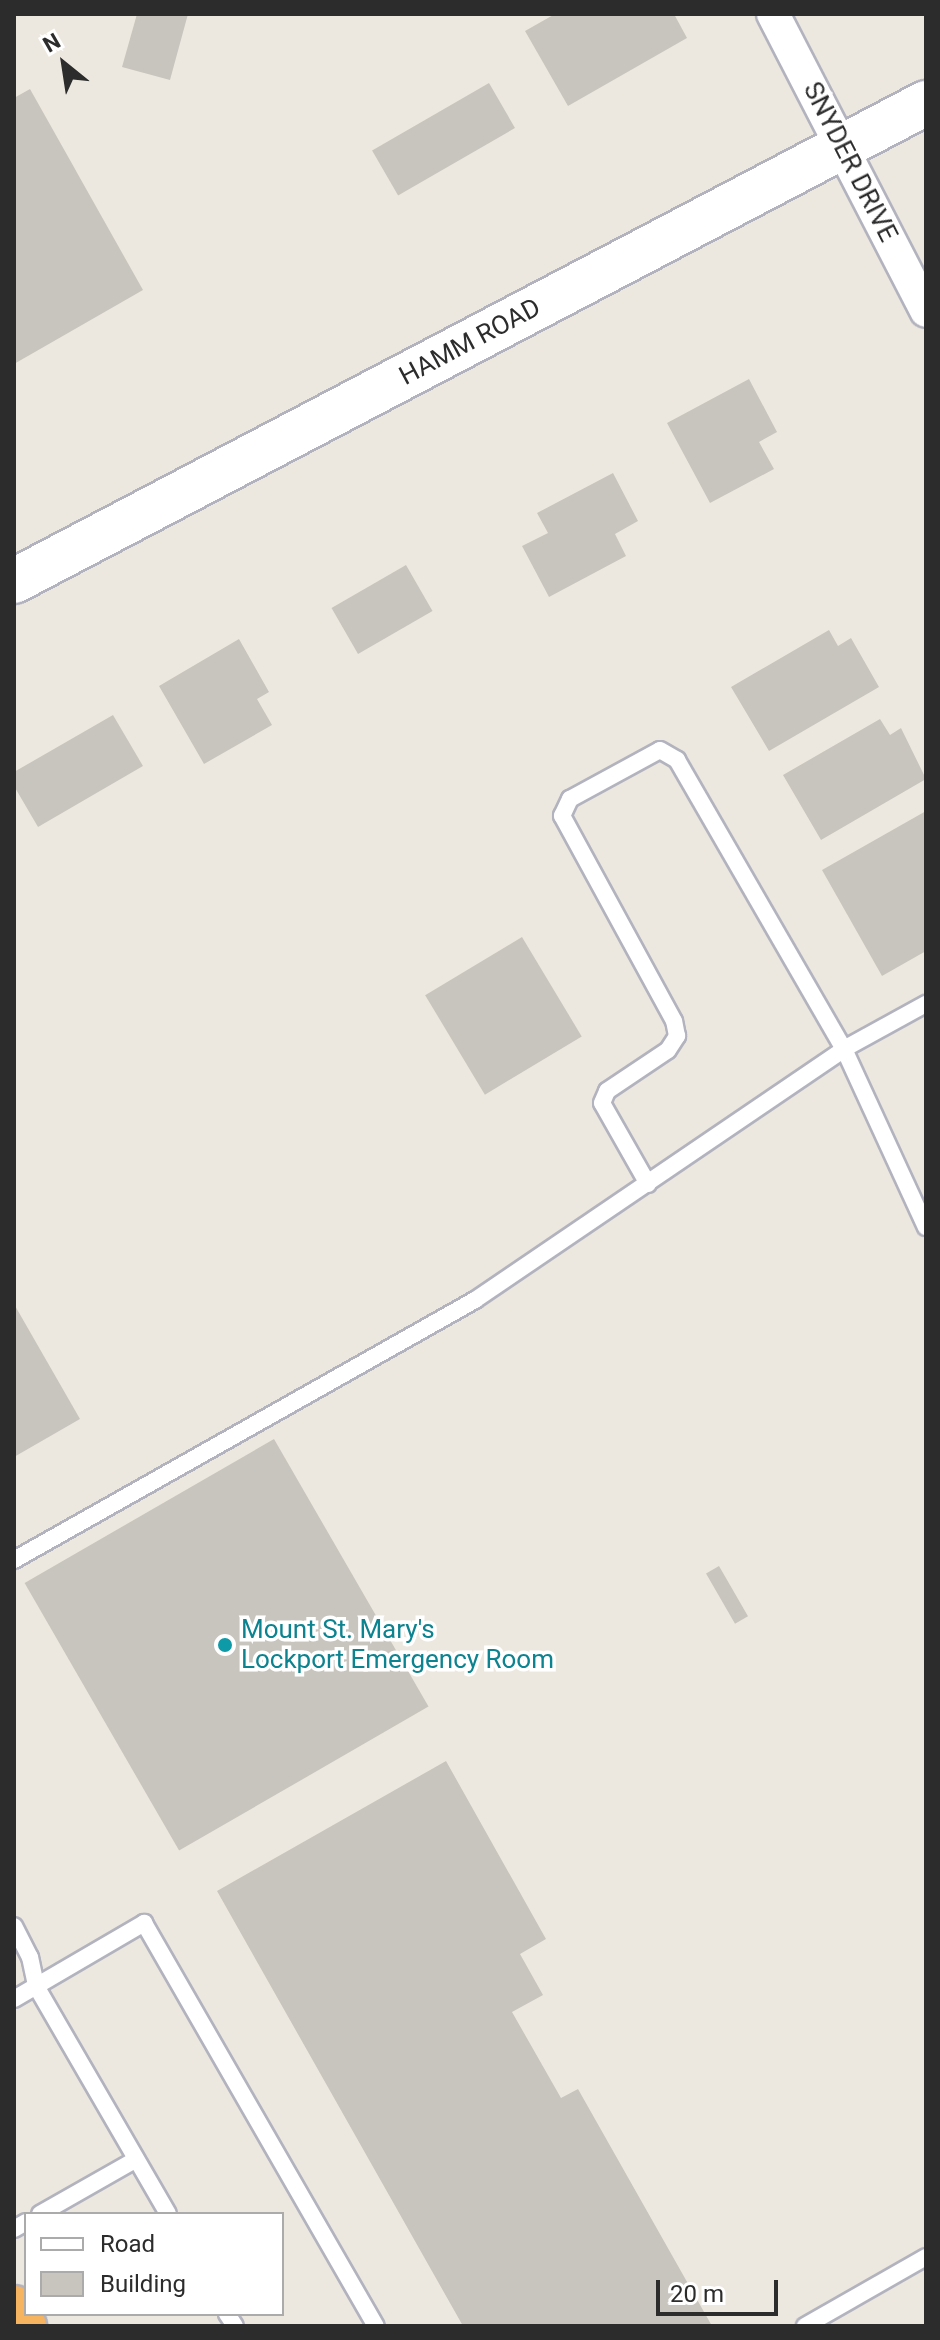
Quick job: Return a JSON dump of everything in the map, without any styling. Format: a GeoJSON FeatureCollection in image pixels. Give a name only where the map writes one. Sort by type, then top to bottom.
{"type":"FeatureCollection","features":[{"type":"Feature","properties":{"kind":"highway"},"geometry":{"type":"LineString","coordinates":[[14,2308],[24,2326]]}},
{"type":"Feature","properties":{"kind":"street","name":"SNYDER DRIVE"},"geometry":{"type":"LineString","coordinates":[[773,14],[926,311]]}},
{"type":"Feature","properties":{"kind":"street","name":"HAMM ROAD"},"geometry":{"type":"LineString","coordinates":[[14,581],[926,103]]}},
{"type":"Feature","properties":{"kind":"lane"},"geometry":{"type":"LineString","coordinates":[[648,1184],[602,1103],[607,1091],[668,1050],[677,1036],[674,1021],[566,830],[562,816],[570,799],[650,751],[669,752],[677,760],[844,1049],[926,1227]]}},
{"type":"Feature","properties":{"kind":"lane"},"geometry":{"type":"LineString","coordinates":[[14,1560],[475,1300],[844,1049],[926,1004]]}},
{"type":"Feature","properties":{"kind":"lane"},"geometry":{"type":"LineString","coordinates":[[14,1999],[144,1923],[376,2326]]}},
{"type":"Feature","properties":{"kind":"lane"},"geometry":{"type":"LineString","coordinates":[[14,1926],[30,1957],[36,1986],[167,2212]]}},
{"type":"Feature","properties":{"kind":"lane"},"geometry":{"type":"LineString","coordinates":[[44,2212],[135,2160]]}},
{"type":"Feature","properties":{"kind":"lane"},"geometry":{"type":"LineString","coordinates":[[805,2326],[926,2257]]}},
{"type":"Feature","properties":{"kind":"building"},"geometry":{"type":"Polygon","coordinates":[[[137,14],[188,14],[170,80],[122,67],[137,14]]]}},
{"type":"Feature","properties":{"kind":"building"},"geometry":{"type":"Polygon","coordinates":[[[555,14],[674,14],[687,38],[568,106],[525,31],[555,14]]]}},
{"type":"Feature","properties":{"kind":"building"},"geometry":{"type":"Polygon","coordinates":[[[489,83],[515,128],[398,196],[372,150],[489,83]]]}},
{"type":"Feature","properties":{"kind":"building"},"geometry":{"type":"Polygon","coordinates":[[[30,89],[143,290],[14,364],[14,98],[30,89]]]}},
{"type":"Feature","properties":{"kind":"building"},"geometry":{"type":"Polygon","coordinates":[[[749,379],[777,432],[759,442],[774,469],[710,503],[667,423],[749,379]]]}},
{"type":"Feature","properties":{"kind":"building"},"geometry":{"type":"Polygon","coordinates":[[[613,473],[638,521],[615,534],[626,556],[549,597],[522,546],[548,533],[537,513],[613,473]]]}},
{"type":"Feature","properties":{"kind":"building"},"geometry":{"type":"Polygon","coordinates":[[[406,565],[432,611],[358,654],[332,608],[406,565]]]}},
{"type":"Feature","properties":{"kind":"building"},"geometry":{"type":"Polygon","coordinates":[[[829,630],[838,646],[851,638],[879,687],[769,751],[731,687],[829,630]]]}},
{"type":"Feature","properties":{"kind":"building"},"geometry":{"type":"Polygon","coordinates":[[[239,639],[269,692],[257,699],[272,725],[204,764],[159,686],[239,639]]]}},
{"type":"Feature","properties":{"kind":"building"},"geometry":{"type":"Polygon","coordinates":[[[113,715],[143,766],[38,827],[14,786],[14,772],[113,715]]]}},
{"type":"Feature","properties":{"kind":"building"},"geometry":{"type":"Polygon","coordinates":[[[880,719],[890,735],[901,728],[926,779],[821,840],[783,775],[880,719]]]}},
{"type":"Feature","properties":{"kind":"building"},"geometry":{"type":"Polygon","coordinates":[[[926,811],[926,951],[882,976],[822,870],[926,811]]]}},
{"type":"Feature","properties":{"kind":"building"},"geometry":{"type":"Polygon","coordinates":[[[522,937],[582,1036],[485,1095],[425,995],[522,937]]]}},
{"type":"Feature","properties":{"kind":"building"},"geometry":{"type":"Polygon","coordinates":[[[14,1304],[80,1419],[14,1457],[14,1304]]]}},
{"type":"Feature","properties":{"kind":"building","name":"Mount St. Mary's Lockport Emergency Room"},"geometry":{"type":"Polygon","coordinates":[[[274,1439],[428,1707],[179,1851],[25,1583],[274,1439]]]}},
{"type":"Feature","properties":{"kind":"building"},"geometry":{"type":"Polygon","coordinates":[[[719,1566],[748,1616],[735,1624],[706,1574],[719,1566]]]}},
{"type":"Feature","properties":{"kind":"building"},"geometry":{"type":"Polygon","coordinates":[[[446,1761],[546,1939],[520,1954],[543,1995],[512,2012],[561,2098],[578,2089],[712,2326],[463,2326],[217,1891],[446,1761]]]}},
{"type":"Feature","properties":{"kind":"place","name":"Mount St. Mary's Lockport Emergency Room"},"geometry":{"type":"Point","coordinates":[225,1645]}}]}
